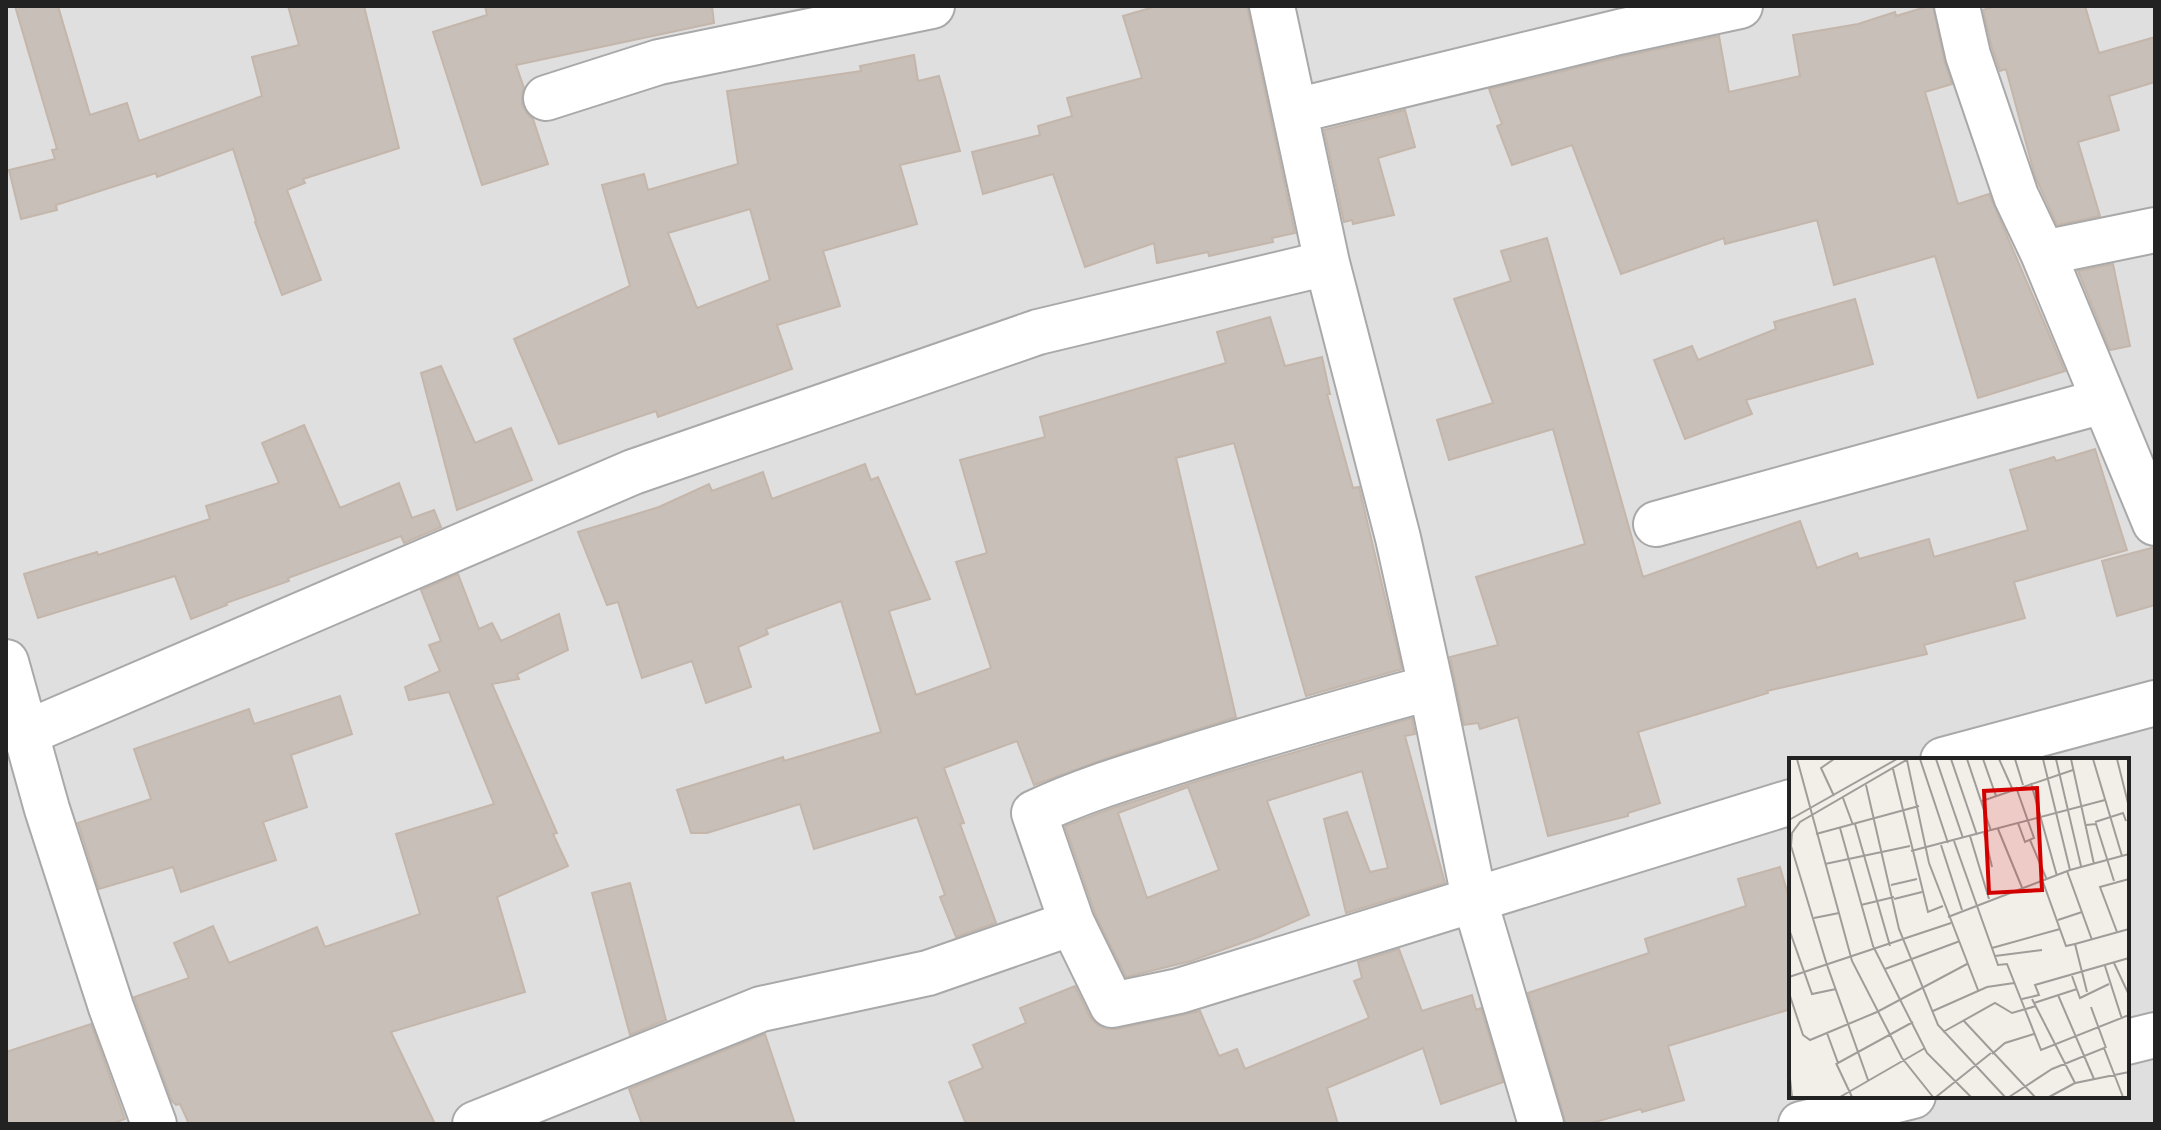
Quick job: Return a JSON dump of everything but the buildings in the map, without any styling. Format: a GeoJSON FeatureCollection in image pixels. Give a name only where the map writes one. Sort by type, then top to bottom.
{"type":"FeatureCollection","features":[{"type":"Feature","properties":{"kind":"street"},"geometry":{"type":"LineString","coordinates":[[546,98],[659,62],[932,6]]}},
{"type":"Feature","properties":{"kind":"street"},"geometry":{"type":"LineString","coordinates":[[1272,6],[1327,263],[1398,538],[1474,898],[1541,1124]]}},
{"type":"Feature","properties":{"kind":"street"},"geometry":{"type":"LineString","coordinates":[[1295,111],[1619,32],[1740,6]]}},
{"type":"Feature","properties":{"kind":"street"},"geometry":{"type":"LineString","coordinates":[[1957,6],[1968,55],[2016,196],[2043,253],[2155,523]]}},
{"type":"Feature","properties":{"kind":"street"},"geometry":{"type":"LineString","coordinates":[[2043,253],[2155,230]]}},
{"type":"Feature","properties":{"kind":"street"},"geometry":{"type":"LineString","coordinates":[[26,733],[633,472],[1038,332],[1327,263]]}},
{"type":"Feature","properties":{"kind":"street"},"geometry":{"type":"LineString","coordinates":[[1656,524],[2103,401]]}},
{"type":"Feature","properties":{"kind":"street"},"geometry":{"type":"LineString","coordinates":[[6,662],[47,809],[106,992],[154,1124]]}},
{"type":"Feature","properties":{"kind":"street"},"geometry":{"type":"LineString","coordinates":[[1431,687],[1234,743],[1056,802],[1034,813],[1072,923],[1112,1005],[1179,991],[1789,803]]}},
{"type":"Feature","properties":{"kind":"street"},"geometry":{"type":"LineString","coordinates":[[1950,758],[2155,703]]}},
{"type":"Feature","properties":{"kind":"street"},"geometry":{"type":"LineString","coordinates":[[475,1124],[761,1009],[928,973],[1072,923]]}},
{"type":"Feature","properties":{"kind":"street"},"geometry":{"type":"LineString","coordinates":[[2129,1042],[2155,1035]]}},
{"type":"Feature","properties":{"kind":"street"},"geometry":{"type":"LineString","coordinates":[[1801,1124],[1905,1098]]}},
{"type":"Feature","properties":{"kind":"shaded area"},"geometry":{"type":"Polygon","coordinates":[[[6,6],[2155,6],[2155,1124],[6,1124],[6,6]]]}}]}
